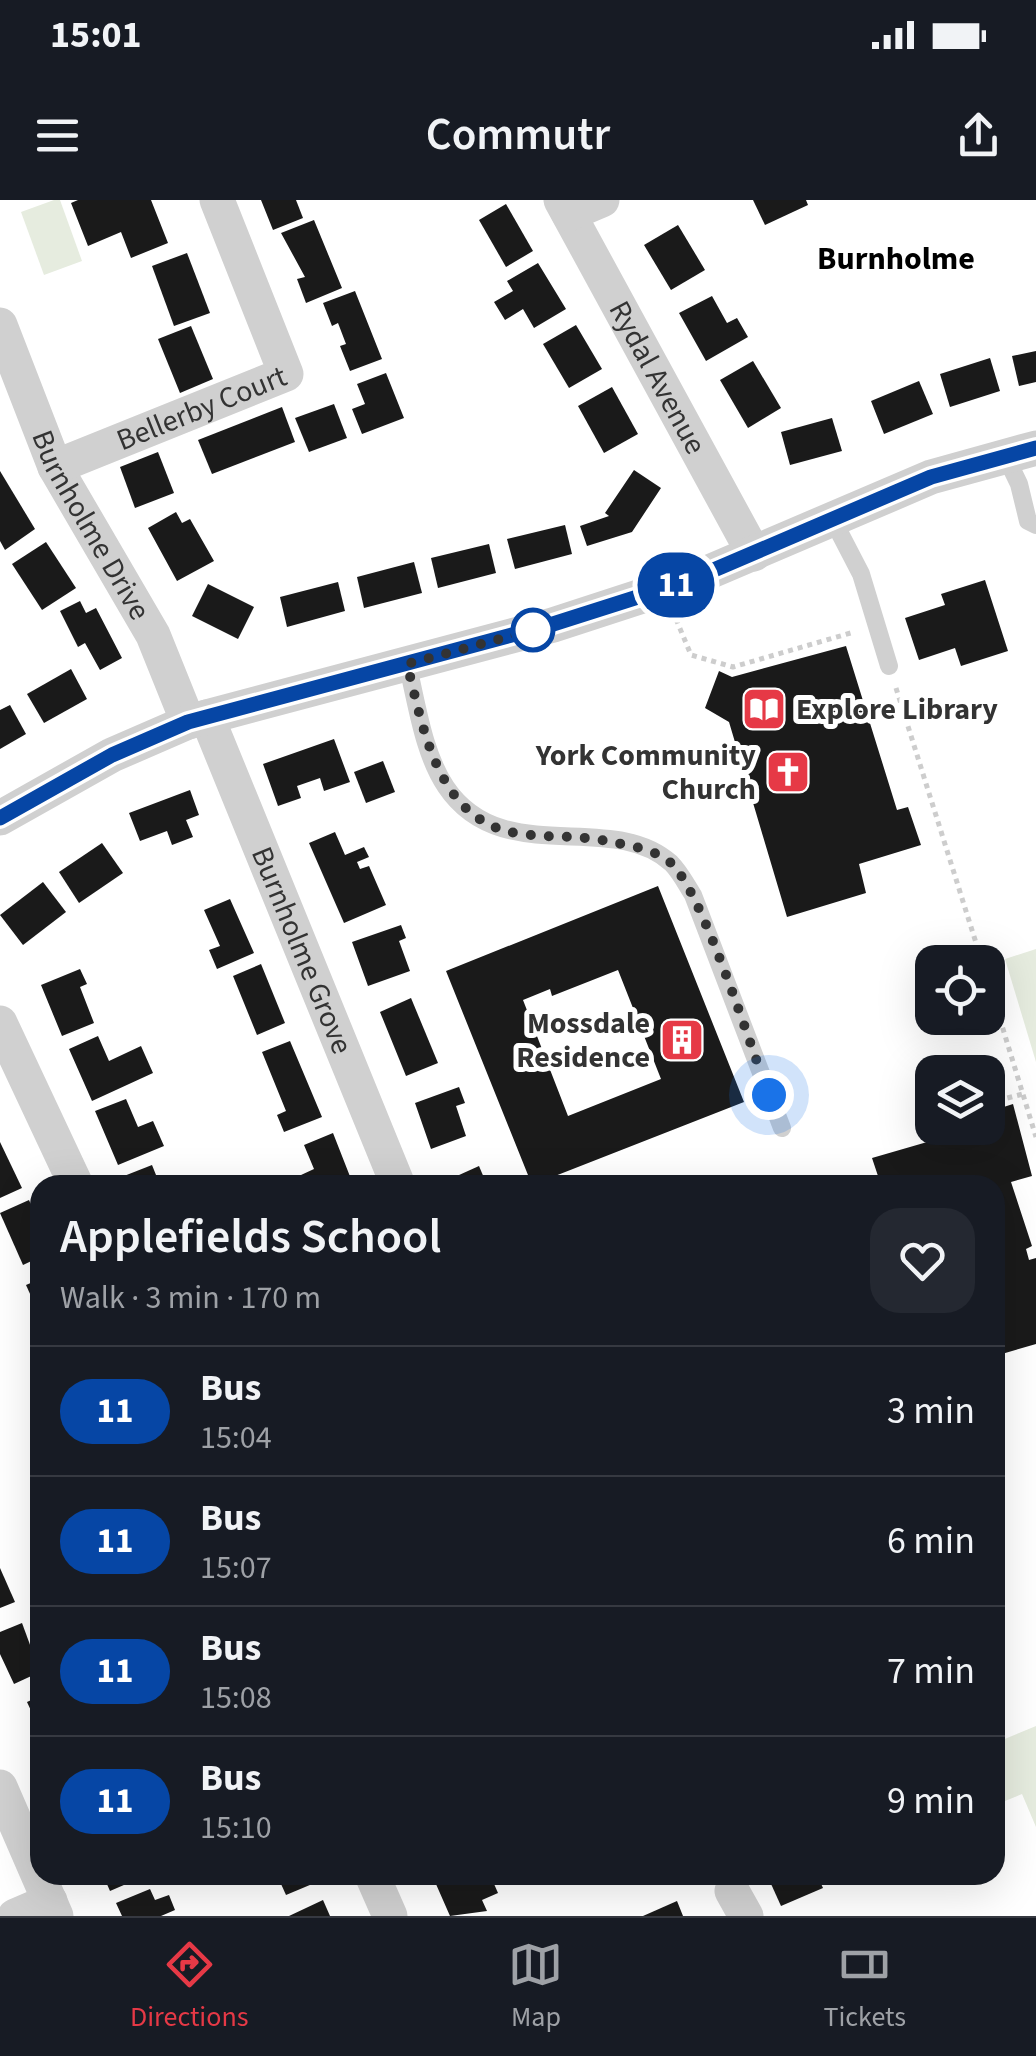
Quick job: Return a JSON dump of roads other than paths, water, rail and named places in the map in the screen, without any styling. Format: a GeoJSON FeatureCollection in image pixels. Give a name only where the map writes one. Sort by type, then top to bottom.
{"type":"FeatureCollection","features":[{"type":"Feature","properties":{"kind":"street","name":"Bellerby Court"},"geometry":{"type":"LineString","coordinates":[[54,467],[286,374],[217,200]]}},
{"type":"Feature","properties":{"kind":"street"},"geometry":{"type":"LineString","coordinates":[[566,207],[602,200]]}},
{"type":"Feature","properties":{"kind":"street","name":"Rydal Avenue"},"geometry":{"type":"LineString","coordinates":[[566,207],[754,554]]}},
{"type":"Feature","properties":{"kind":"street","name":"Burnholme Drive"},"geometry":{"type":"LineString","coordinates":[[0,326],[54,467],[198,720]]}},
{"type":"Feature","properties":{"kind":"street"},"geometry":{"type":"LineString","coordinates":[[0,818],[112,755],[198,720],[664,589],[931,477],[1020,452]]}},
{"type":"Feature","properties":{"kind":"street","name":"Burnholme Grove"},"geometry":{"type":"LineString","coordinates":[[198,720],[394,1175]]}},
{"type":"Feature","properties":{"kind":"street"},"geometry":{"type":"LineString","coordinates":[[0,1023],[71,1175]]}},
{"type":"Feature","properties":{"kind":"street"},"geometry":{"type":"LineString","coordinates":[[0,1787],[30,1855]]}},
{"type":"Feature","properties":{"kind":"street"},"geometry":{"type":"LineString","coordinates":[[15,1916],[53,1908],[43,1885]]}},
{"type":"Feature","properties":{"kind":"street"},"geometry":{"type":"LineString","coordinates":[[376,1885],[390,1916]]}},
{"type":"Feature","properties":{"kind":"lane"},"geometry":{"type":"LineString","coordinates":[[1020,452],[1019,484],[1028,521],[1036,525]]}},
{"type":"Feature","properties":{"kind":"lane"},"geometry":{"type":"LineString","coordinates":[[833,520],[860,574],[889,666]]}},
{"type":"Feature","properties":{"kind":"lane"},"geometry":{"type":"LineString","coordinates":[[407,664],[443,780],[483,822],[518,834],[591,838],[638,847],[669,861],[678,872],[693,894],[782,1128]]}},
{"type":"Feature","properties":{"kind":"place","name":"Explore Library"},"geometry":{"type":"Point","coordinates":[764,709]}},
{"type":"Feature","properties":{"kind":"place","name":"York Community Church"},"geometry":{"type":"Point","coordinates":[788,772]}},
{"type":"Feature","properties":{"kind":"place","name":"Mossdale Residence"},"geometry":{"type":"Point","coordinates":[682,1040]}},
{"type":"Feature","properties":{"kind":"district","name":"Burnholme"},"geometry":{"type":"Point","coordinates":[896,259]}}]}
